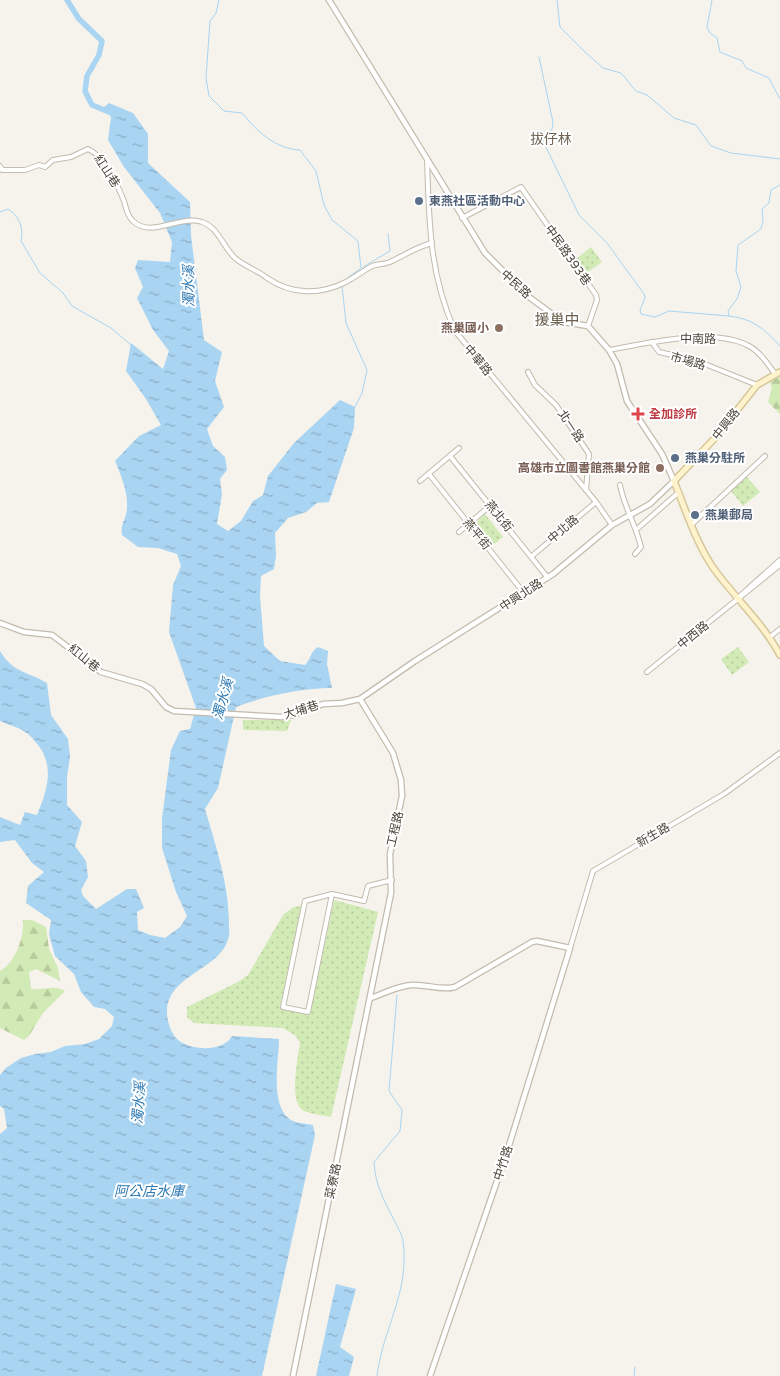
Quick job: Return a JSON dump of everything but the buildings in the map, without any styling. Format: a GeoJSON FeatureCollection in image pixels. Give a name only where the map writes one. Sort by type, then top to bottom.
{"type":"FeatureCollection","features":[{"type":"Feature","properties":{"kind":"main road","name":"中興路"},"geometry":{"type":"LineString","coordinates":[[674,481],[715,438],[757,384],[778,373]]}},
{"type":"Feature","properties":{"kind":"main road"},"geometry":{"type":"LineString","coordinates":[[674,481],[700,546],[711,564],[780,648]]}},
{"type":"Feature","properties":{"kind":"main road"},"geometry":{"type":"LineString","coordinates":[[772,636],[780,655]]}},
{"type":"Feature","properties":{"kind":"street","name":"中民路"},"geometry":{"type":"LineString","coordinates":[[329,0],[485,253],[525,293],[560,320],[588,326]]}},
{"type":"Feature","properties":{"kind":"street","name":"紅山巷"},"geometry":{"type":"LineString","coordinates":[[0,166],[2,170],[25,170],[39,165],[45,167],[56,159],[71,157],[88,149],[92,150],[104,163],[119,189],[129,216],[141,226],[148,228],[195,220],[212,228],[234,257],[278,284],[307,293],[344,283],[373,266],[388,263],[420,246],[432,243]]}},
{"type":"Feature","properties":{"kind":"street","name":"中華路"},"geometry":{"type":"LineString","coordinates":[[427,158],[432,243],[439,289],[456,331],[596,502],[612,525]]}},
{"type":"Feature","properties":{"kind":"street","name":"中民路393巷"},"geometry":{"type":"LineString","coordinates":[[462,218],[521,187],[596,295],[597,300],[588,326]]}},
{"type":"Feature","properties":{"kind":"street"},"geometry":{"type":"LineString","coordinates":[[588,326],[609,350],[617,364],[627,401],[662,454],[674,481]]}},
{"type":"Feature","properties":{"kind":"street","name":"中南路"},"geometry":{"type":"LineString","coordinates":[[609,350],[679,338],[734,341],[752,348],[778,373]]}},
{"type":"Feature","properties":{"kind":"street","name":"市場路"},"geometry":{"type":"LineString","coordinates":[[652,342],[660,352],[695,360],[757,384]]}},
{"type":"Feature","properties":{"kind":"street","name":"北一路"},"geometry":{"type":"LineString","coordinates":[[528,372],[535,385],[556,405],[589,454],[586,490]]}},
{"type":"Feature","properties":{"kind":"street"},"geometry":{"type":"LineString","coordinates":[[420,481],[459,448]]}},
{"type":"Feature","properties":{"kind":"street","name":"燕北街"},"geometry":{"type":"LineString","coordinates":[[450,456],[548,578]]}},
{"type":"Feature","properties":{"kind":"street"},"geometry":{"type":"LineString","coordinates":[[692,525],[765,456]]}},
{"type":"Feature","properties":{"kind":"street","name":"燕平街"},"geometry":{"type":"LineString","coordinates":[[429,474],[524,594]]}},
{"type":"Feature","properties":{"kind":"street","name":"中興北路"},"geometry":{"type":"LineString","coordinates":[[360,699],[415,661],[548,578],[612,525],[650,504],[674,481]]}},
{"type":"Feature","properties":{"kind":"street"},"geometry":{"type":"LineString","coordinates":[[620,485],[623,499],[637,529],[641,547],[635,554]]}},
{"type":"Feature","properties":{"kind":"street"},"geometry":{"type":"LineString","coordinates":[[637,529],[678,492]]}},
{"type":"Feature","properties":{"kind":"street","name":"中北路"},"geometry":{"type":"LineString","coordinates":[[532,556],[596,502]]}},
{"type":"Feature","properties":{"kind":"street"},"geometry":{"type":"LineString","coordinates":[[459,532],[491,505]]}},
{"type":"Feature","properties":{"kind":"street","name":"中西路"},"geometry":{"type":"LineString","coordinates":[[739,598],[743,591],[780,560]]}},
{"type":"Feature","properties":{"kind":"street","name":"中西路"},"geometry":{"type":"LineString","coordinates":[[648,672],[780,564]]}},
{"type":"Feature","properties":{"kind":"street","name":"紅山巷"},"geometry":{"type":"LineString","coordinates":[[0,623],[24,632],[52,635],[101,672],[142,684],[151,689],[166,707],[174,711],[241,716]]}},
{"type":"Feature","properties":{"kind":"street"},"geometry":{"type":"LineString","coordinates":[[772,636],[780,629]]}},
{"type":"Feature","properties":{"kind":"street","name":"大埔巷"},"geometry":{"type":"LineString","coordinates":[[241,716],[281,717],[293,715],[323,704],[342,703],[360,699]]}},
{"type":"Feature","properties":{"kind":"street","name":"工程路"},"geometry":{"type":"LineString","coordinates":[[360,699],[393,753],[402,780],[402,796],[390,854],[392,880],[371,998]]}},
{"type":"Feature","properties":{"kind":"street","name":"新生路"},"geometry":{"type":"LineString","coordinates":[[570,948],[593,871],[724,794],[780,753]]}},
{"type":"Feature","properties":{"kind":"street"},"geometry":{"type":"LineString","coordinates":[[332,894],[308,1012],[283,1007],[305,902],[332,894],[364,901],[368,886],[392,880]]}},
{"type":"Feature","properties":{"kind":"street"},"geometry":{"type":"LineString","coordinates":[[371,998],[404,986],[413,985],[442,989],[455,987],[532,942],[537,941],[570,948]]}},
{"type":"Feature","properties":{"kind":"street","name":"中竹路"},"geometry":{"type":"LineString","coordinates":[[430,1376],[507,1152],[570,948]]}},
{"type":"Feature","properties":{"kind":"street","name":"菜寮路"},"geometry":{"type":"LineString","coordinates":[[293,1376],[371,998]]}},
{"type":"Feature","properties":{"kind":"green space"},"geometry":{"type":"Polygon","coordinates":[[[591,247],[602,262],[585,274],[575,260],[591,247]]]}},
{"type":"Feature","properties":{"kind":"green space"},"geometry":{"type":"Polygon","coordinates":[[[780,377],[780,414],[768,402],[772,387],[769,381],[780,377]]]}},
{"type":"Feature","properties":{"kind":"green space"},"geometry":{"type":"Polygon","coordinates":[[[746,476],[760,492],[743,506],[731,491],[746,476]]]}},
{"type":"Feature","properties":{"kind":"green space"},"geometry":{"type":"Polygon","coordinates":[[[485,514],[503,537],[491,547],[474,525],[485,514]]]}},
{"type":"Feature","properties":{"kind":"green space"},"geometry":{"type":"Polygon","coordinates":[[[738,647],[749,662],[732,675],[721,659],[738,647]]]}},
{"type":"Feature","properties":{"kind":"green space"},"geometry":{"type":"Polygon","coordinates":[[[243,720],[291,720],[287,731],[243,730],[243,720]]]}},
{"type":"Feature","properties":{"kind":"green space"},"geometry":{"type":"Polygon","coordinates":[[[334,900],[378,912],[331,1117],[304,1111],[299,1106],[296,1099],[295,1080],[300,1043],[296,1036],[283,1028],[194,1023],[187,1017],[187,1007],[238,982],[248,975],[283,915],[292,908],[302,905],[280,1007],[310,1014],[334,900]]]}},
{"type":"Feature","properties":{"kind":"green space"},"geometry":{"type":"Polygon","coordinates":[[[23,920],[32,920],[46,927],[49,949],[58,968],[60,981],[36,969],[29,972],[31,989],[57,988],[65,991],[43,1013],[29,1036],[24,1040],[0,1028],[0,971],[6,967],[18,949],[23,920]]]}},
{"type":"Feature","properties":{"kind":"water","name":"阿公店水庫"},"geometry":{"type":"Polygon","coordinates":[[[109,103],[133,113],[148,134],[148,163],[190,202],[191,235],[204,340],[222,352],[215,381],[224,407],[207,429],[213,446],[225,457],[227,470],[220,479],[222,494],[217,524],[228,531],[241,521],[253,501],[263,495],[268,476],[294,443],[340,400],[355,407],[354,428],[329,502],[317,503],[306,512],[288,518],[275,533],[276,556],[274,569],[261,576],[260,596],[264,646],[280,661],[305,665],[313,651],[318,647],[328,651],[327,664],[332,688],[283,693],[236,707],[218,788],[205,809],[227,894],[229,937],[223,950],[215,958],[175,989],[169,1000],[167,1012],[171,1031],[178,1040],[184,1044],[199,1048],[222,1045],[232,1036],[279,1039],[277,1082],[280,1104],[284,1113],[291,1120],[313,1125],[315,1135],[262,1376],[0,1376],[0,1134],[7,1128],[4,1109],[0,1106],[0,1075],[6,1068],[21,1058],[51,1052],[65,1046],[85,1044],[99,1039],[112,1026],[114,1017],[105,1009],[94,1007],[81,992],[74,974],[55,956],[49,934],[51,920],[26,903],[28,886],[44,872],[32,863],[15,840],[0,842],[0,817],[20,825],[25,812],[37,815],[45,793],[48,772],[47,762],[37,743],[25,732],[0,721],[0,651],[15,668],[47,683],[51,715],[68,739],[70,757],[67,777],[67,805],[82,822],[75,846],[86,861],[88,877],[81,890],[83,896],[96,909],[127,889],[136,889],[144,908],[137,912],[138,930],[165,938],[180,927],[187,916],[176,892],[162,848],[162,818],[171,750],[180,731],[190,729],[196,708],[169,632],[173,585],[181,566],[177,554],[158,548],[138,547],[122,535],[127,502],[124,484],[115,461],[139,436],[161,425],[146,399],[126,371],[131,343],[163,369],[169,351],[153,330],[137,298],[143,287],[135,268],[138,260],[170,262],[172,242],[160,213],[124,167],[108,140],[111,117],[103,108],[109,103]]]}},
{"type":"Feature","properties":{"kind":"water"},"geometry":{"type":"Polygon","coordinates":[[[336,1284],[356,1289],[340,1347],[354,1357],[349,1376],[316,1376],[336,1284]]]}},
{"type":"Feature","properties":{"kind":"waterway","name":"濁水溪"},"geometry":{"type":"LineString","coordinates":[[67,0],[79,19],[102,41],[99,55],[87,76],[85,91],[92,105],[109,112]]}},
{"type":"Feature","properties":{"kind":"waterway"},"geometry":{"type":"LineString","coordinates":[[219,0],[216,13],[210,21],[206,78],[209,96],[224,111],[242,113],[260,132],[275,143],[300,150],[316,171],[324,205],[332,220],[358,241],[361,268],[342,282]]}},
{"type":"Feature","properties":{"kind":"waterway"},"geometry":{"type":"LineString","coordinates":[[557,0],[560,27],[584,51],[603,68],[621,73],[636,91],[647,95],[674,118],[696,125],[711,146],[731,153],[780,159]]}},
{"type":"Feature","properties":{"kind":"waterway"},"geometry":{"type":"LineString","coordinates":[[712,0],[707,27],[710,33],[717,38],[720,52],[742,61],[746,68],[769,78],[780,99]]}},
{"type":"Feature","properties":{"kind":"waterway"},"geometry":{"type":"LineString","coordinates":[[539,57],[553,122],[552,129],[543,141],[579,215],[607,243],[644,294],[645,298],[640,310],[641,314],[655,317],[669,311],[729,316]]}},
{"type":"Feature","properties":{"kind":"waterway"},"geometry":{"type":"LineString","coordinates":[[533,137],[543,141]]}},
{"type":"Feature","properties":{"kind":"waterway"},"geometry":{"type":"LineString","coordinates":[[780,185],[771,190],[769,203],[762,209],[763,221],[761,229],[738,245],[736,271],[741,287],[737,299],[728,311],[729,316],[738,317],[758,326],[780,346]]}},
{"type":"Feature","properties":{"kind":"waterway"},"geometry":{"type":"LineString","coordinates":[[0,212],[8,209],[15,215],[21,227],[21,241],[40,273],[63,293],[72,306],[111,328],[131,345]]}},
{"type":"Feature","properties":{"kind":"waterway"},"geometry":{"type":"LineString","coordinates":[[363,267],[390,251],[388,234]]}},
{"type":"Feature","properties":{"kind":"waterway"},"geometry":{"type":"LineString","coordinates":[[342,286],[346,323],[367,370],[362,393],[355,407]]}},
{"type":"Feature","properties":{"kind":"waterway"},"geometry":{"type":"LineString","coordinates":[[377,1376],[380,1358],[403,1277],[404,1260],[402,1238],[381,1192],[376,1178],[374,1162],[400,1131],[402,1110],[389,1091],[397,995]]}},
{"type":"Feature","properties":{"kind":"waterway"},"geometry":{"type":"LineString","coordinates":[[634,1376],[635,1367]]}},
{"type":"Feature","properties":{"kind":"place","name":"東燕社區活動中心"},"geometry":{"type":"Point","coordinates":[419,201]}},
{"type":"Feature","properties":{"kind":"place","name":"燕巢國小"},"geometry":{"type":"Point","coordinates":[499,328]}},
{"type":"Feature","properties":{"kind":"place","name":"全加診所"},"geometry":{"type":"Point","coordinates":[638,414]}},
{"type":"Feature","properties":{"kind":"place","name":"燕巢分駐所"},"geometry":{"type":"Point","coordinates":[675,458]}},
{"type":"Feature","properties":{"kind":"place","name":"高雄市立圖書館燕巢分館"},"geometry":{"type":"Point","coordinates":[660,468]}},
{"type":"Feature","properties":{"kind":"place","name":"燕巢郵局"},"geometry":{"type":"Point","coordinates":[695,515]}},
{"type":"Feature","properties":{"kind":"district","name":"拔仔林"},"geometry":{"type":"Point","coordinates":[551,139]}},
{"type":"Feature","properties":{"kind":"district","name":"援巢中"},"geometry":{"type":"Point","coordinates":[557,320]}}]}
